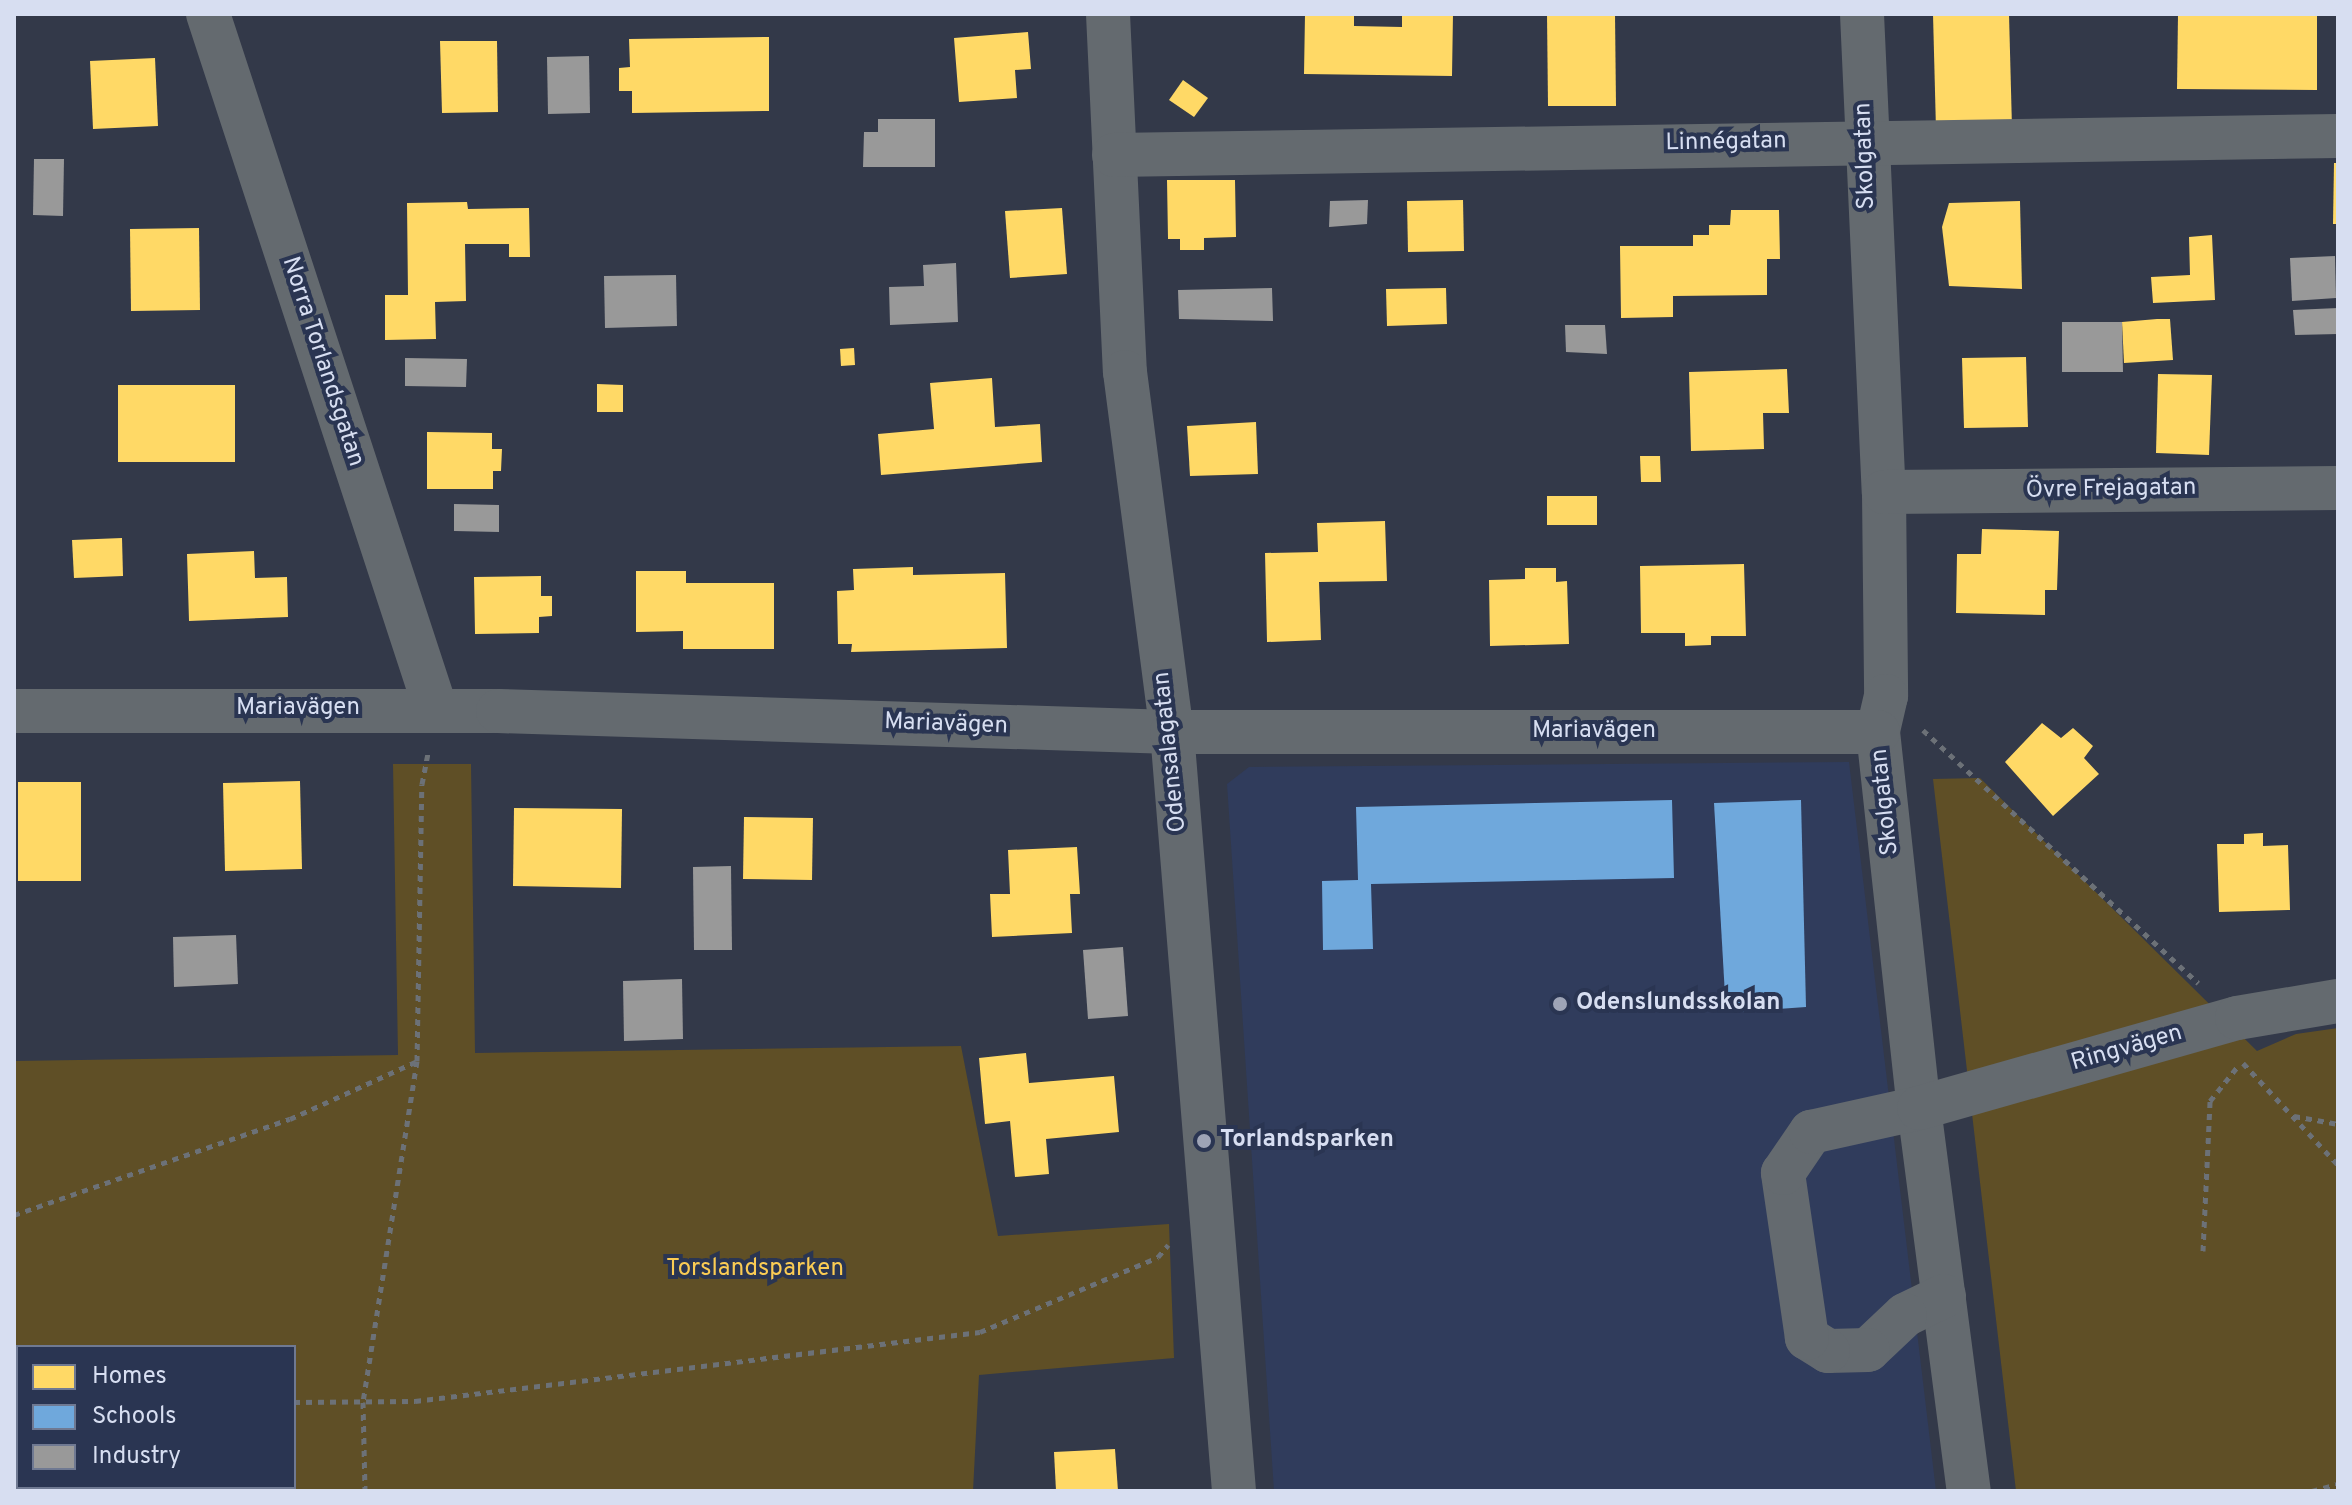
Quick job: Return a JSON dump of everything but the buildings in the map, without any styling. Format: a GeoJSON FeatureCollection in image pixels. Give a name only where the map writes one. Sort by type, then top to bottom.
{"type":"FeatureCollection","features":[{"type":"Feature","properties":{"kind":"street","name":"Norra Torlandsgatan"},"geometry":{"type":"LineString","coordinates":[[208,14],[436,710]]}},
{"type":"Feature","properties":{"kind":"street","name":"Odensalagatan"},"geometry":{"type":"LineString","coordinates":[[1108,14],[1131,443],[1172,732],[1234,1491]]}},
{"type":"Feature","properties":{"kind":"street","name":"Skolgatan"},"geometry":{"type":"LineString","coordinates":[[1862,14],[1865,140],[1884,492],[1882,714],[1919,1108],[1969,1491]]}},
{"type":"Feature","properties":{"kind":"street","name":"Linnégatan"},"geometry":{"type":"LineString","coordinates":[[1114,155],[1865,140],[2338,136]]}},
{"type":"Feature","properties":{"kind":"street","name":"Övre Frejagatan"},"geometry":{"type":"LineString","coordinates":[[1884,492],[2338,488]]}},
{"type":"Feature","properties":{"kind":"street","name":"Mariavägen"},"geometry":{"type":"LineString","coordinates":[[14,711],[436,710],[1172,732],[1882,714]]}},
{"type":"Feature","properties":{"kind":"street","name":"Ringvägen"},"geometry":{"type":"LineString","coordinates":[[1944,1296],[1905,1315],[1868,1350],[1828,1351],[1807,1338],[1783,1173],[1811,1132],[1919,1108],[2237,1018],[2338,1001]]}},
{"type":"Feature","properties":{"kind":"path"},"geometry":{"type":"LineString","coordinates":[[365,1491],[363,1402],[417,1061],[422,784],[436,710]]}},
{"type":"Feature","properties":{"kind":"path"},"geometry":{"type":"LineString","coordinates":[[1882,714],[2237,1018],[2242,1061],[2338,1165]]}},
{"type":"Feature","properties":{"kind":"path"},"geometry":{"type":"LineString","coordinates":[[14,1215],[290,1119],[417,1061]]}},
{"type":"Feature","properties":{"kind":"path"},"geometry":{"type":"LineString","coordinates":[[2203,1251],[2210,1101],[2242,1061]]}},
{"type":"Feature","properties":{"kind":"path"},"geometry":{"type":"LineString","coordinates":[[2293,1116],[2338,1124]]}},
{"type":"Feature","properties":{"kind":"path"},"geometry":{"type":"LineString","coordinates":[[296,1402],[430,1400],[980,1332],[1158,1257],[1208,1194]]}},
{"type":"Feature","properties":{"kind":"path"},"geometry":{"type":"LineString","coordinates":[[2312,1491],[2338,1484]]}},
{"type":"Feature","properties":{"kind":"shaded area","name":"Odenslundsskolan"},"geometry":{"type":"Polygon","coordinates":[[[1849,762],[1936,1491],[1274,1491],[1227,784],[1249,767],[1849,762]]]}},
{"type":"Feature","properties":{"kind":"green space","name":"Torslandsparken"},"geometry":{"type":"Polygon","coordinates":[[[393,764],[471,764],[475,1053],[961,1046],[998,1236],[1169,1224],[1174,1358],[979,1375],[973,1491],[14,1491],[14,1061],[398,1055],[393,764]]]}},
{"type":"Feature","properties":{"kind":"green space"},"geometry":{"type":"Polygon","coordinates":[[[1980,778],[2257,1051],[2296,1034],[2338,1028],[2338,1491],[2016,1491],[1933,779],[1980,778]]]}},
{"type":"Feature","properties":{"kind":"place","name":"Odenslundsskolan"},"geometry":{"type":"Point","coordinates":[1560,1004]}},
{"type":"Feature","properties":{"kind":"place","name":"Torlandsparken"},"geometry":{"type":"Point","coordinates":[1204,1141]}}]}
